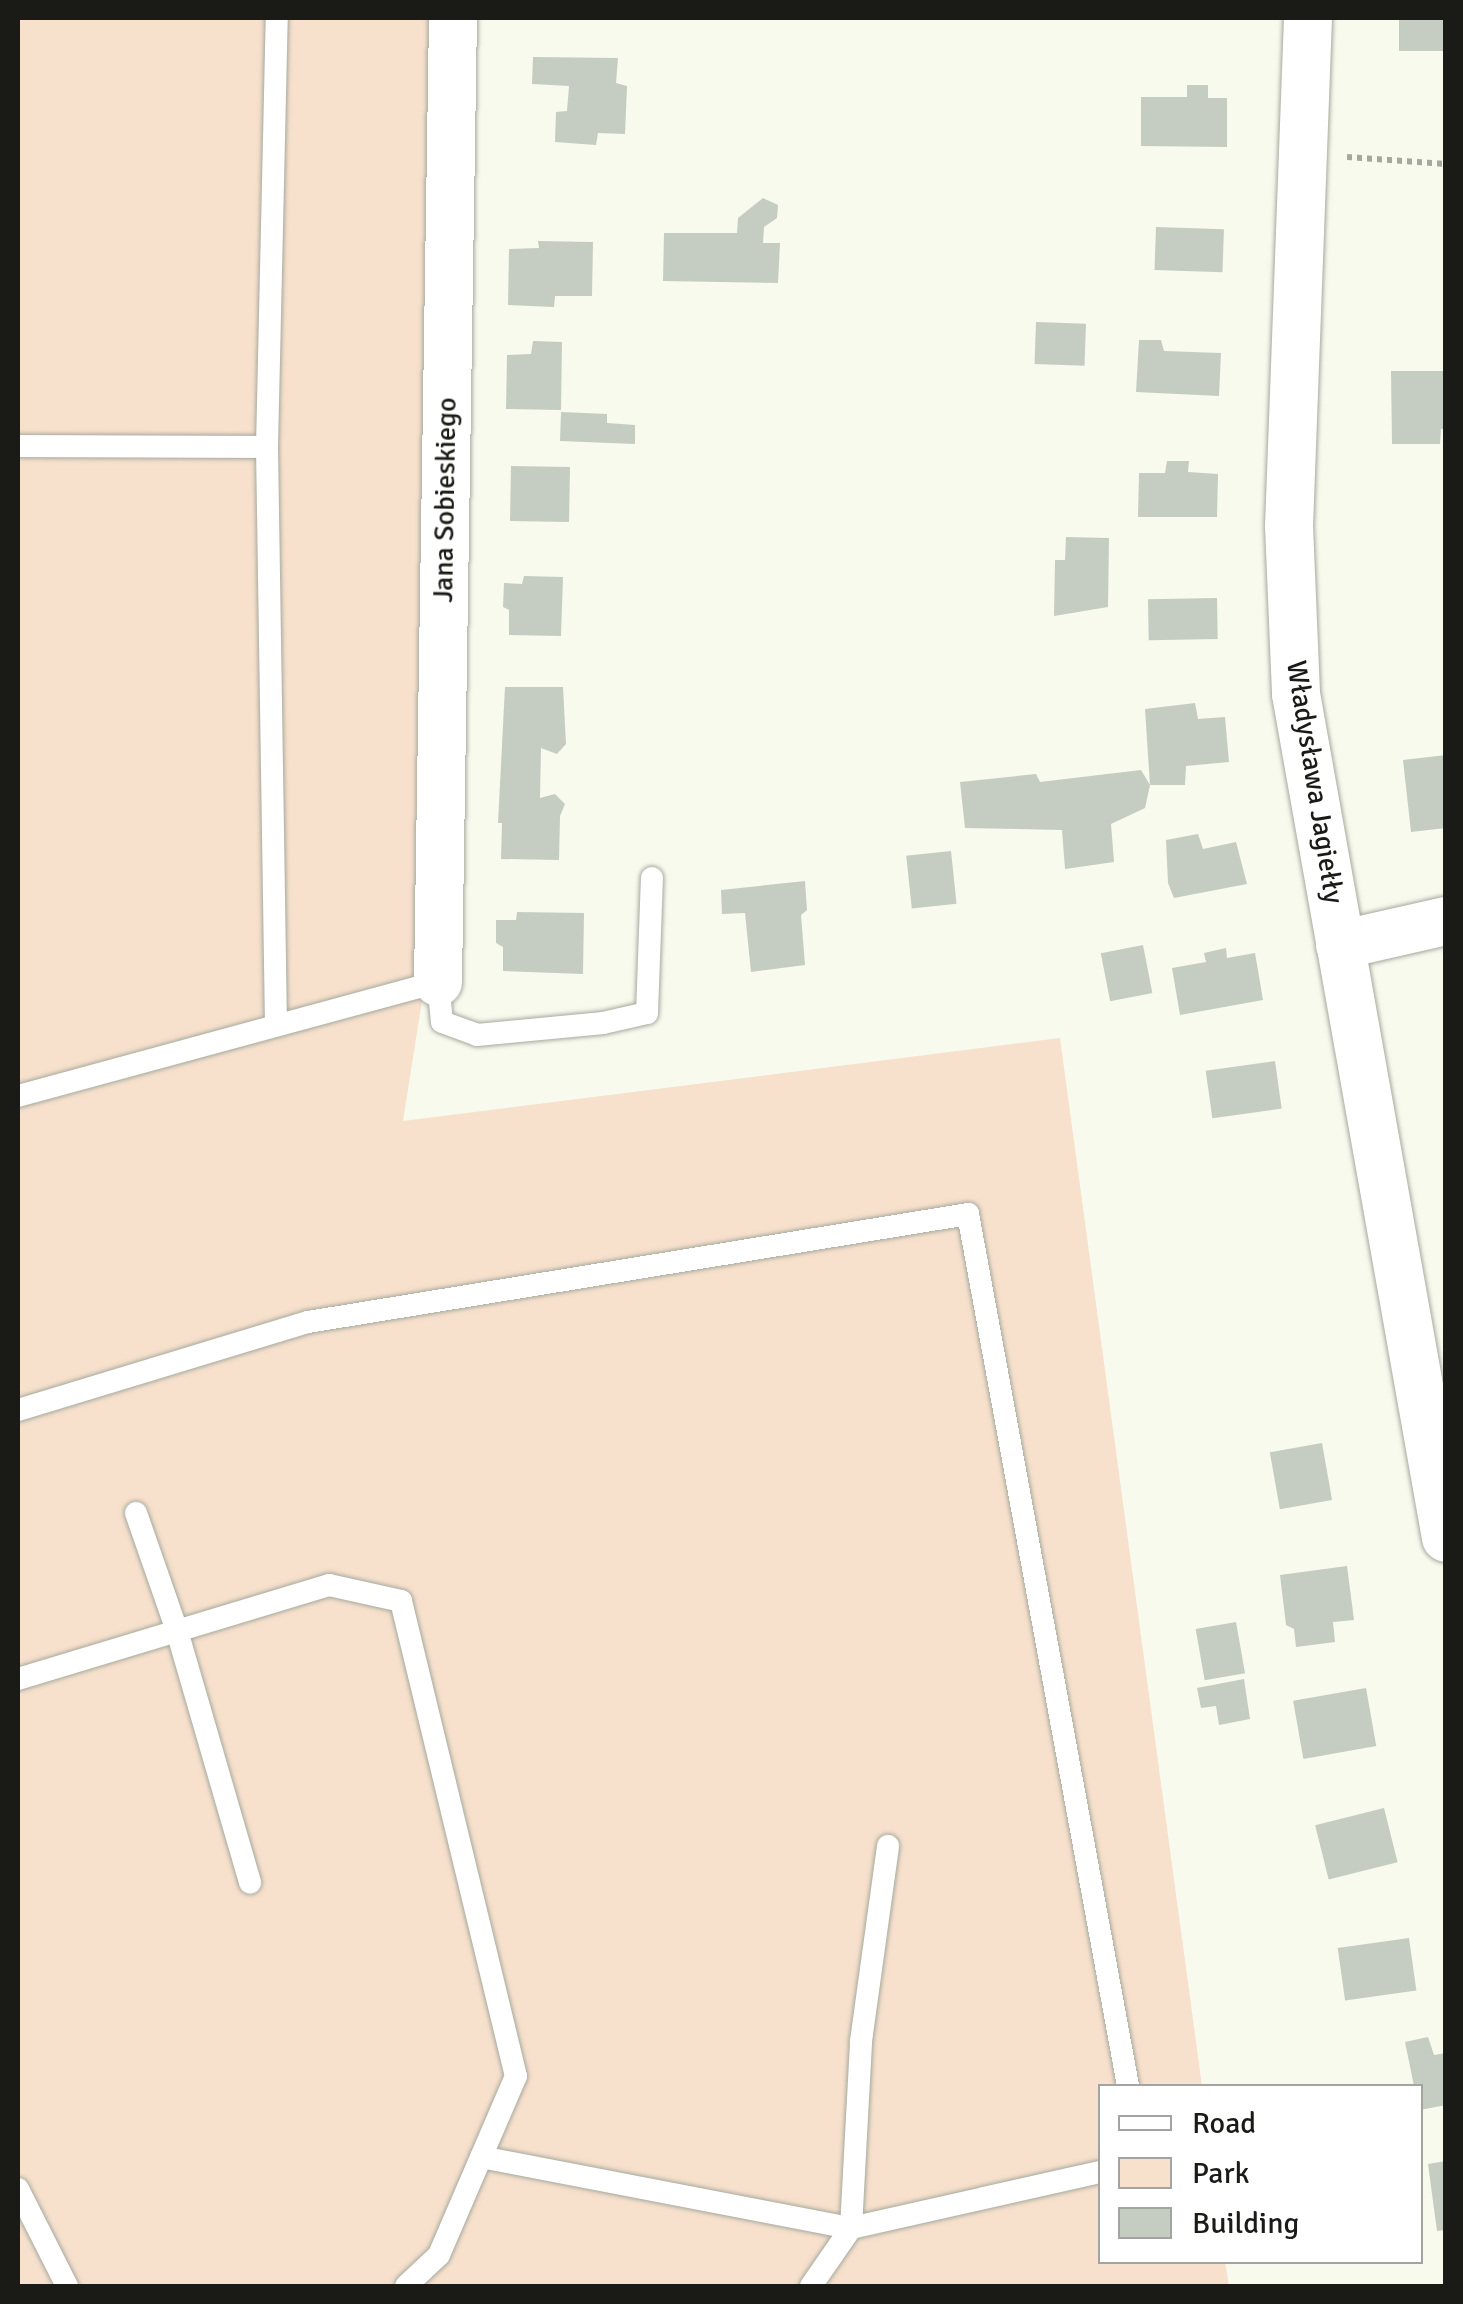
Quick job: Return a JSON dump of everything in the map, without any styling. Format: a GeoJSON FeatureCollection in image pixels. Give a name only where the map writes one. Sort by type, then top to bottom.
{"type":"FeatureCollection","features":[{"type":"Feature","properties":{"kind":"street","name":"Jana Sobieskiego"},"geometry":{"type":"LineString","coordinates":[[438,982],[452,18]]}},
{"type":"Feature","properties":{"kind":"street","name":"Władysława Jagiełły"},"geometry":{"type":"LineString","coordinates":[[1308,18],[1289,526],[1295,675],[1446,1538]]}},
{"type":"Feature","properties":{"kind":"street"},"geometry":{"type":"LineString","coordinates":[[1340,945],[1446,921]]}},
{"type":"Feature","properties":{"kind":"lane"},"geometry":{"type":"LineString","coordinates":[[276,1025],[268,447],[277,18]]}},
{"type":"Feature","properties":{"kind":"lane"},"geometry":{"type":"LineString","coordinates":[[18,446],[268,447]]}},
{"type":"Feature","properties":{"kind":"lane"},"geometry":{"type":"LineString","coordinates":[[18,1096],[438,982],[442,1022],[478,1035],[603,1023],[647,1014],[652,878]]}},
{"type":"Feature","properties":{"kind":"lane"},"geometry":{"type":"LineString","coordinates":[[18,1410],[308,1322],[968,1214],[1128,2084]]}},
{"type":"Feature","properties":{"kind":"lane"},"geometry":{"type":"LineString","coordinates":[[136,1513],[177,1631],[250,1882]]}},
{"type":"Feature","properties":{"kind":"lane"},"geometry":{"type":"LineString","coordinates":[[18,1679],[329,1585],[401,1601],[516,2076],[439,2254],[406,2286]]}},
{"type":"Feature","properties":{"kind":"lane"},"geometry":{"type":"LineString","coordinates":[[811,2286],[851,2228],[861,2042],[888,1846]]}},
{"type":"Feature","properties":{"kind":"lane"},"geometry":{"type":"LineString","coordinates":[[481,2157],[851,2228],[1098,2172]]}},
{"type":"Feature","properties":{"kind":"lane"},"geometry":{"type":"LineString","coordinates":[[18,2189],[67,2286]]}},
{"type":"Feature","properties":{"kind":"path"},"geometry":{"type":"LineString","coordinates":[[1303,153],[1446,164]]}},
{"type":"Feature","properties":{"kind":"green space"},"geometry":{"type":"Polygon","coordinates":[[[18,18],[439,18],[440,887],[403,1121],[1060,1038],[1202,2084],[1098,2084],[1098,2264],[1225,2264],[1229,2286],[18,2286],[18,18]]]}},
{"type":"Feature","properties":{"kind":"building"},"geometry":{"type":"Polygon","coordinates":[[[1399,18],[1446,18],[1446,51],[1399,51],[1399,18]]]}},
{"type":"Feature","properties":{"kind":"building"},"geometry":{"type":"Polygon","coordinates":[[[533,57],[618,58],[616,83],[627,86],[625,134],[598,133],[596,145],[555,142],[556,112],[567,111],[569,86],[532,84],[533,57]]]}},
{"type":"Feature","properties":{"kind":"building"},"geometry":{"type":"Polygon","coordinates":[[[1187,85],[1208,85],[1208,98],[1227,98],[1227,147],[1141,146],[1141,97],[1187,97],[1187,85]]]}},
{"type":"Feature","properties":{"kind":"building"},"geometry":{"type":"Polygon","coordinates":[[[763,198],[778,205],[777,218],[764,227],[763,243],[780,243],[778,283],[663,281],[664,233],[737,233],[738,218],[763,198]]]}},
{"type":"Feature","properties":{"kind":"building"},"geometry":{"type":"Polygon","coordinates":[[[1156,227],[1224,229],[1222,272],[1154,270],[1156,227]]]}},
{"type":"Feature","properties":{"kind":"building"},"geometry":{"type":"Polygon","coordinates":[[[538,241],[593,242],[592,296],[555,296],[554,307],[508,305],[509,249],[539,248],[538,241]]]}},
{"type":"Feature","properties":{"kind":"building"},"geometry":{"type":"Polygon","coordinates":[[[1036,322],[1086,324],[1085,366],[1035,364],[1036,322]]]}},
{"type":"Feature","properties":{"kind":"building"},"geometry":{"type":"Polygon","coordinates":[[[1139,340],[1161,340],[1164,351],[1221,353],[1219,396],[1136,392],[1139,340]]]}},
{"type":"Feature","properties":{"kind":"building"},"geometry":{"type":"Polygon","coordinates":[[[533,341],[562,342],[561,410],[506,409],[507,355],[531,354],[533,341]]]}},
{"type":"Feature","properties":{"kind":"building"},"geometry":{"type":"Polygon","coordinates":[[[1391,371],[1446,371],[1446,429],[1441,429],[1440,444],[1392,444],[1391,371]]]}},
{"type":"Feature","properties":{"kind":"building"},"geometry":{"type":"Polygon","coordinates":[[[561,412],[607,414],[607,423],[635,425],[635,444],[560,441],[561,412]]]}},
{"type":"Feature","properties":{"kind":"building"},"geometry":{"type":"Polygon","coordinates":[[[1167,461],[1189,461],[1188,472],[1218,474],[1217,517],[1138,517],[1139,473],[1165,473],[1167,461]]]}},
{"type":"Feature","properties":{"kind":"building"},"geometry":{"type":"Polygon","coordinates":[[[511,466],[570,467],[569,522],[510,521],[511,466]]]}},
{"type":"Feature","properties":{"kind":"building"},"geometry":{"type":"Polygon","coordinates":[[[1066,537],[1109,538],[1108,607],[1054,616],[1055,560],[1065,560],[1066,537]]]}},
{"type":"Feature","properties":{"kind":"building"},"geometry":{"type":"Polygon","coordinates":[[[524,576],[563,577],[561,636],[509,635],[509,610],[503,607],[504,583],[522,584],[524,576]]]}},
{"type":"Feature","properties":{"kind":"building"},"geometry":{"type":"Polygon","coordinates":[[[1217,598],[1218,639],[1149,640],[1148,599],[1217,598]]]}},
{"type":"Feature","properties":{"kind":"building"},"geometry":{"type":"Polygon","coordinates":[[[505,687],[563,687],[566,744],[557,754],[541,748],[540,798],[555,794],[565,804],[560,816],[559,860],[501,859],[502,823],[498,823],[505,687]]]}},
{"type":"Feature","properties":{"kind":"building"},"geometry":{"type":"Polygon","coordinates":[[[1195,703],[1198,719],[1225,717],[1229,762],[1186,766],[1185,785],[1150,785],[1145,709],[1195,703]]]}},
{"type":"Feature","properties":{"kind":"building"},"geometry":{"type":"Polygon","coordinates":[[[1446,755],[1446,828],[1411,832],[1403,760],[1446,755]]]}},
{"type":"Feature","properties":{"kind":"building"},"geometry":{"type":"Polygon","coordinates":[[[1141,770],[1150,785],[1145,808],[1111,824],[1114,862],[1065,869],[1062,830],[965,828],[960,782],[1036,774],[1040,782],[1141,770]]]}},
{"type":"Feature","properties":{"kind":"building"},"geometry":{"type":"Polygon","coordinates":[[[1198,834],[1203,849],[1236,842],[1247,884],[1174,898],[1168,883],[1166,840],[1198,834]]]}},
{"type":"Feature","properties":{"kind":"building"},"geometry":{"type":"Polygon","coordinates":[[[951,851],[957,904],[912,908],[906,856],[951,851]]]}},
{"type":"Feature","properties":{"kind":"building"},"geometry":{"type":"Polygon","coordinates":[[[805,881],[807,910],[801,915],[805,965],[751,972],[745,913],[722,914],[721,890],[805,881]]]}},
{"type":"Feature","properties":{"kind":"building"},"geometry":{"type":"Polygon","coordinates":[[[517,912],[584,913],[583,974],[503,971],[503,947],[496,943],[496,920],[516,920],[517,912]]]}},
{"type":"Feature","properties":{"kind":"building"},"geometry":{"type":"Polygon","coordinates":[[[1143,945],[1152,993],[1110,1001],[1101,953],[1143,945]]]}},
{"type":"Feature","properties":{"kind":"building"},"geometry":{"type":"Polygon","coordinates":[[[1226,948],[1227,958],[1255,953],[1263,1000],[1180,1015],[1172,968],[1206,962],[1204,953],[1226,948]]]}},
{"type":"Feature","properties":{"kind":"building"},"geometry":{"type":"Polygon","coordinates":[[[1275,1061],[1282,1109],[1212,1118],[1206,1071],[1275,1061]]]}},
{"type":"Feature","properties":{"kind":"building"},"geometry":{"type":"Polygon","coordinates":[[[1322,1443],[1332,1500],[1280,1509],[1270,1452],[1322,1443]]]}},
{"type":"Feature","properties":{"kind":"building"},"geometry":{"type":"Polygon","coordinates":[[[1347,1566],[1354,1620],[1333,1622],[1335,1642],[1296,1647],[1294,1629],[1286,1625],[1280,1575],[1347,1566]]]}},
{"type":"Feature","properties":{"kind":"building"},"geometry":{"type":"Polygon","coordinates":[[[1236,1622],[1245,1673],[1205,1680],[1196,1629],[1236,1622]]]}},
{"type":"Feature","properties":{"kind":"building"},"geometry":{"type":"Polygon","coordinates":[[[1244,1679],[1250,1719],[1219,1725],[1216,1706],[1201,1708],[1197,1688],[1244,1679]]]}},
{"type":"Feature","properties":{"kind":"building"},"geometry":{"type":"Polygon","coordinates":[[[1366,1688],[1376,1746],[1303,1759],[1293,1701],[1366,1688]]]}},
{"type":"Feature","properties":{"kind":"building"},"geometry":{"type":"Polygon","coordinates":[[[1384,1808],[1398,1862],[1329,1880],[1315,1825],[1384,1808]]]}},
{"type":"Feature","properties":{"kind":"building"},"geometry":{"type":"Polygon","coordinates":[[[1409,1938],[1416,1990],[1345,2001],[1338,1948],[1409,1938]]]}},
{"type":"Feature","properties":{"kind":"building"},"geometry":{"type":"Polygon","coordinates":[[[1428,2037],[1434,2055],[1446,2053],[1446,2105],[1423,2109],[1423,2084],[1414,2084],[1405,2042],[1428,2037]]]}},
{"type":"Feature","properties":{"kind":"building"},"geometry":{"type":"Polygon","coordinates":[[[1446,2161],[1446,2230],[1437,2231],[1428,2164],[1446,2161]]]}}]}
